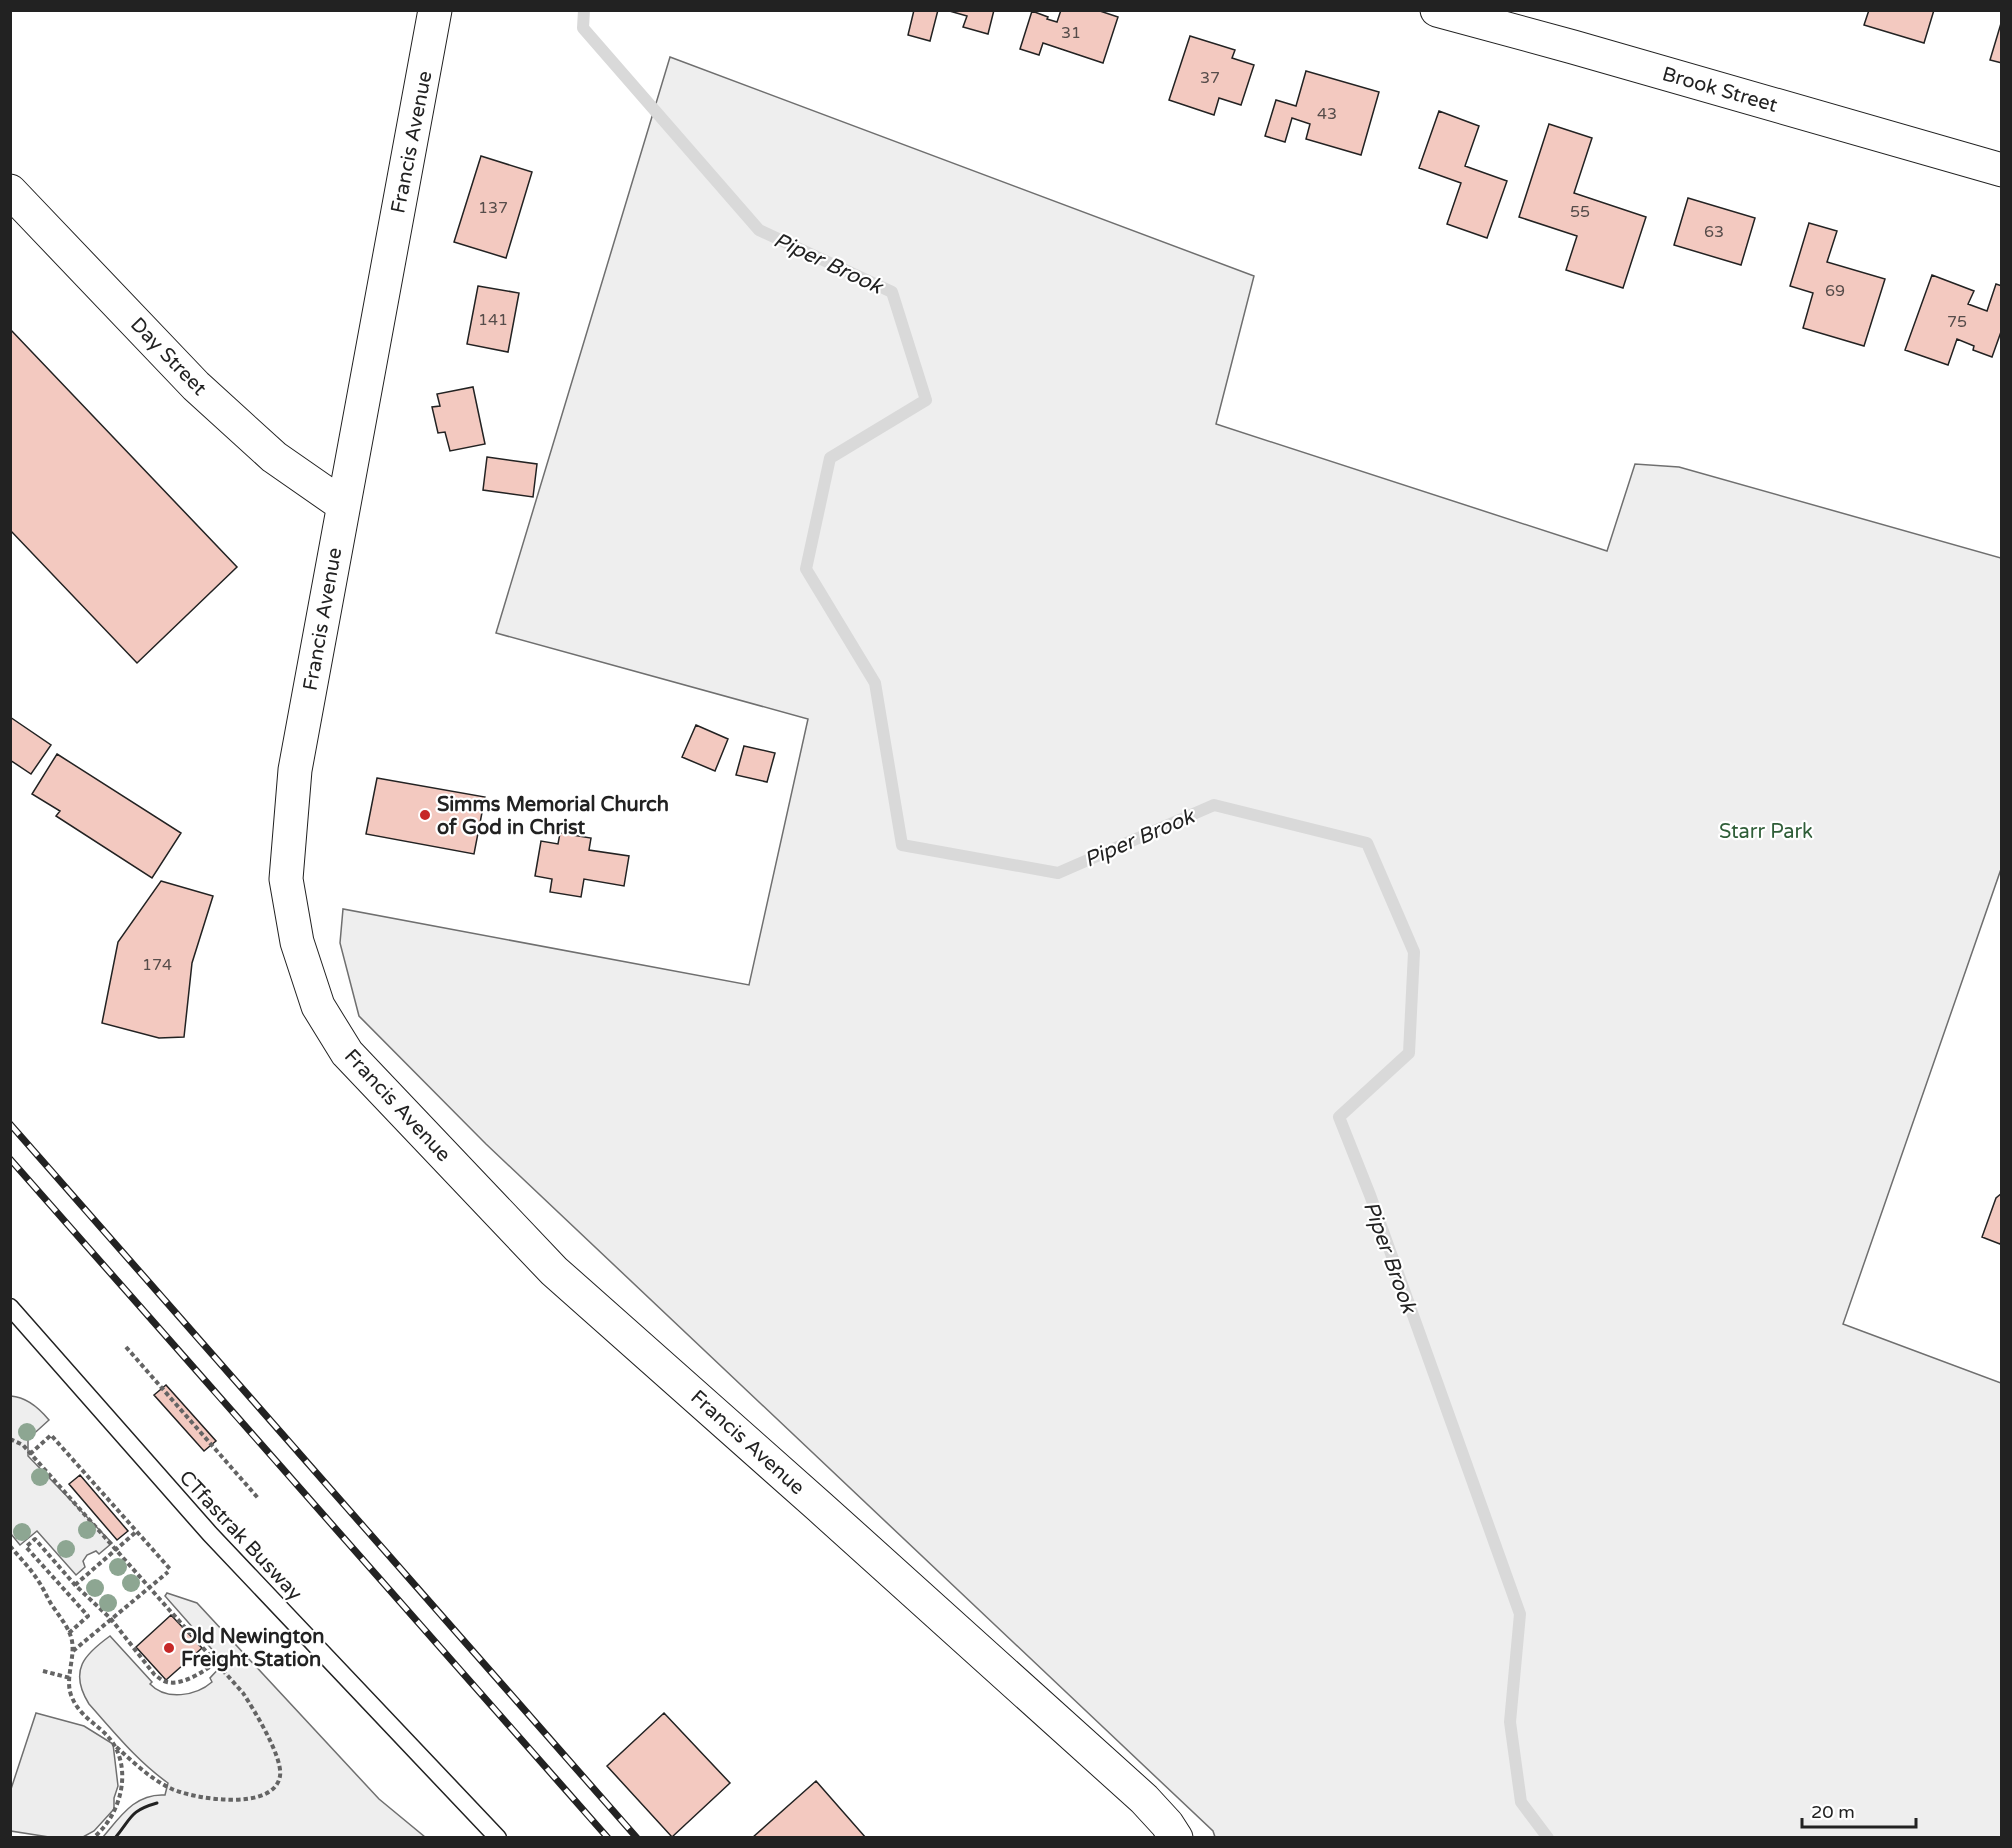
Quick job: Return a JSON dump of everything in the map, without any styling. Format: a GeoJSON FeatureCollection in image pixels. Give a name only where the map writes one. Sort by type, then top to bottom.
{"type":"FeatureCollection","features":[{"type":"Feature","properties":{"kind":"street","name":"Francis Avenue"},"geometry":{"type":"LineString","coordinates":[[435,10],[295,770],[286,879],[297,942],[318,1006],[347,1053],[554,1271],[812,1499],[1144,1799],[1167,1824],[1176,1838]]}},
{"type":"Feature","properties":{"kind":"street","name":"Brook Street"},"geometry":{"type":"LineString","coordinates":[[1437,10],[2001,170]]}},
{"type":"Feature","properties":{"kind":"street","name":"Day Street"},"geometry":{"type":"LineString","coordinates":[[10,191],[196,386],[274,457],[343,505]]}},
{"type":"Feature","properties":{"kind":"lane","name":"CTfastrak Busway"},"geometry":{"type":"LineString","coordinates":[[10,1307],[210,1534],[498,1838]]}},
{"type":"Feature","properties":{"kind":"path"},"geometry":{"type":"LineString","coordinates":[[126,1347],[258,1498]]}},
{"type":"Feature","properties":{"kind":"path"},"geometry":{"type":"LineString","coordinates":[[30,1454],[51,1435],[169,1570],[72,1652]]}},
{"type":"Feature","properties":{"kind":"path"},"geometry":{"type":"LineString","coordinates":[[10,1439],[23,1445],[243,1693],[257,1715],[279,1765],[280,1776],[277,1785],[268,1792],[238,1800],[203,1799],[170,1788],[113,1744],[77,1707],[69,1690],[72,1639],[40,1583],[10,1546]]}},
{"type":"Feature","properties":{"kind":"path"},"geometry":{"type":"LineString","coordinates":[[75,1585],[137,1532]]}},
{"type":"Feature","properties":{"kind":"path"},"geometry":{"type":"LineString","coordinates":[[69,1633],[88,1616],[26,1547],[35,1539],[75,1585],[111,1619],[154,1674],[167,1682],[181,1681],[216,1662]]}},
{"type":"Feature","properties":{"kind":"path"},"geometry":{"type":"LineString","coordinates":[[43,1671],[70,1678]]}},
{"type":"Feature","properties":{"kind":"path"},"geometry":{"type":"LineString","coordinates":[[93,1838],[106,1823],[120,1794],[122,1776],[120,1760],[113,1744]]}},
{"type":"Feature","properties":{"kind":"green space","name":"Starr Park"},"geometry":{"type":"Polygon","coordinates":[[[670,57],[1254,276],[1216,424],[1607,551],[1635,464],[1679,467],[2001,558],[2001,869],[1843,1324],[2001,1383],[2001,1837],[1215,1837],[1213,1831],[486,1144],[359,1016],[340,943],[343,909],[749,985],[808,719],[496,633],[670,57]]]}},
{"type":"Feature","properties":{"kind":"green space"},"geometry":{"type":"Polygon","coordinates":[[[11,1396],[22,1398],[32,1404],[49,1420],[28,1439],[28,1456],[112,1543],[99,1554],[96,1551],[87,1555],[83,1561],[85,1567],[76,1575],[37,1531],[20,1545],[11,1534],[11,1396]]]}},
{"type":"Feature","properties":{"kind":"green space"},"geometry":{"type":"Polygon","coordinates":[[[167,1593],[197,1603],[379,1799],[425,1837],[103,1837],[122,1814],[137,1802],[154,1795],[165,1795],[168,1783],[136,1756],[89,1704],[80,1682],[82,1664],[87,1656],[110,1636],[152,1682],[150,1684],[172,1695],[190,1693],[205,1687],[212,1682],[210,1678],[224,1663],[165,1596],[167,1593]]]}},
{"type":"Feature","properties":{"kind":"shaded area"},"geometry":{"type":"Polygon","coordinates":[[[36,1713],[84,1726],[113,1744],[118,1786],[114,1798],[114,1809],[94,1831],[83,1837],[49,1837],[11,1831],[11,1789],[36,1713]]]}},
{"type":"Feature","properties":{"kind":"building"},"geometry":{"type":"Polygon","coordinates":[[[914,10],[938,10],[930,41],[908,35],[914,10]]]}},
{"type":"Feature","properties":{"kind":"building"},"geometry":{"type":"Polygon","coordinates":[[[946,10],[994,10],[988,34],[963,27],[967,16],[946,10]]]}},
{"type":"Feature","properties":{"kind":"building"},"geometry":{"type":"Polygon","coordinates":[[[1061,10],[1097,10],[1118,17],[1103,63],[1043,43],[1039,55],[1020,49],[1032,11],[1057,22],[1061,10]]]}},
{"type":"Feature","properties":{"kind":"building"},"geometry":{"type":"Polygon","coordinates":[[[1869,10],[1934,10],[1924,43],[1864,25],[1869,10]]]}},
{"type":"Feature","properties":{"kind":"building"},"geometry":{"type":"Polygon","coordinates":[[[2002,20],[2002,63],[1990,60],[2002,20]]]}},
{"type":"Feature","properties":{"kind":"building"},"geometry":{"type":"Polygon","coordinates":[[[1190,36],[1235,50],[1232,58],[1254,65],[1241,105],[1219,98],[1214,115],[1169,100],[1190,36]]]}},
{"type":"Feature","properties":{"kind":"building"},"geometry":{"type":"Polygon","coordinates":[[[1306,71],[1379,92],[1361,155],[1306,139],[1310,124],[1292,118],[1285,142],[1265,136],[1276,100],[1296,106],[1306,71]]]}},
{"type":"Feature","properties":{"kind":"building"},"geometry":{"type":"Polygon","coordinates":[[[1439,111],[1479,126],[1465,166],[1507,181],[1487,238],[1447,224],[1461,183],[1419,168],[1439,111]]]}},
{"type":"Feature","properties":{"kind":"building"},"geometry":{"type":"Polygon","coordinates":[[[1549,124],[1592,138],[1574,193],[1646,217],[1623,288],[1566,270],[1577,236],[1519,217],[1549,124]]]}},
{"type":"Feature","properties":{"kind":"building"},"geometry":{"type":"Polygon","coordinates":[[[481,156],[532,172],[506,258],[454,242],[481,156]]]}},
{"type":"Feature","properties":{"kind":"building"},"geometry":{"type":"Polygon","coordinates":[[[1688,198],[1755,218],[1741,265],[1674,245],[1688,198]]]}},
{"type":"Feature","properties":{"kind":"building"},"geometry":{"type":"Polygon","coordinates":[[[1809,223],[1837,231],[1827,262],[1885,279],[1864,346],[1803,328],[1813,293],[1790,286],[1809,223]]]}},
{"type":"Feature","properties":{"kind":"building"},"geometry":{"type":"Polygon","coordinates":[[[1932,275],[1974,291],[1968,304],[1987,311],[1996,284],[2002,286],[2002,329],[1992,357],[1973,350],[1974,346],[1957,339],[1948,365],[1905,350],[1932,275]]]}},
{"type":"Feature","properties":{"kind":"building"},"geometry":{"type":"Polygon","coordinates":[[[478,286],[519,293],[508,352],[467,344],[478,286]]]}},
{"type":"Feature","properties":{"kind":"building"},"geometry":{"type":"Polygon","coordinates":[[[10,329],[237,567],[137,663],[10,530],[10,329]]]}},
{"type":"Feature","properties":{"kind":"building"},"geometry":{"type":"Polygon","coordinates":[[[473,387],[485,444],[450,451],[445,432],[438,433],[432,407],[440,406],[437,394],[473,387]]]}},
{"type":"Feature","properties":{"kind":"building"},"geometry":{"type":"Polygon","coordinates":[[[487,457],[537,464],[533,497],[483,490],[487,457]]]}},
{"type":"Feature","properties":{"kind":"building"},"geometry":{"type":"Polygon","coordinates":[[[10,717],[51,745],[31,774],[10,760],[10,717]]]}},
{"type":"Feature","properties":{"kind":"building"},"geometry":{"type":"Polygon","coordinates":[[[696,725],[728,739],[715,771],[682,757],[696,725]]]}},
{"type":"Feature","properties":{"kind":"building"},"geometry":{"type":"Polygon","coordinates":[[[744,746],[775,753],[767,782],[736,775],[744,746]]]}},
{"type":"Feature","properties":{"kind":"building"},"geometry":{"type":"Polygon","coordinates":[[[57,754],[181,833],[152,878],[56,816],[60,811],[32,794],[57,754]]]}},
{"type":"Feature","properties":{"kind":"building","name":"Simms Memorial Church of God in Christ"},"geometry":{"type":"Polygon","coordinates":[[[377,778],[485,797],[474,854],[366,834],[377,778]]]}},
{"type":"Feature","properties":{"kind":"building"},"geometry":{"type":"Polygon","coordinates":[[[560,833],[591,838],[589,850],[629,856],[624,886],[584,879],[581,897],[550,892],[552,879],[535,876],[541,841],[558,844],[560,833]]]}},
{"type":"Feature","properties":{"kind":"building"},"geometry":{"type":"Polygon","coordinates":[[[161,881],[213,896],[192,963],[184,1037],[159,1038],[102,1023],[118,942],[161,881]]]}},
{"type":"Feature","properties":{"kind":"building"},"geometry":{"type":"Polygon","coordinates":[[[2002,1193],[2002,1240],[2000,1244],[1982,1237],[1996,1198],[2002,1193]]]}},
{"type":"Feature","properties":{"kind":"building"},"geometry":{"type":"Polygon","coordinates":[[[166,1385],[216,1441],[204,1451],[154,1395],[166,1385]]]}},
{"type":"Feature","properties":{"kind":"building"},"geometry":{"type":"Polygon","coordinates":[[[80,1475],[128,1531],[117,1540],[69,1484],[80,1475]]]}},
{"type":"Feature","properties":{"kind":"building","name":"Old Newington Freight Station"},"geometry":{"type":"Polygon","coordinates":[[[171,1615],[202,1648],[166,1680],[136,1647],[171,1615]]]}},
{"type":"Feature","properties":{"kind":"building"},"geometry":{"type":"Polygon","coordinates":[[[664,1713],[730,1783],[672,1837],[607,1766],[664,1713]]]}},
{"type":"Feature","properties":{"kind":"building"},"geometry":{"type":"Polygon","coordinates":[[[816,1781],[866,1838],[752,1838],[816,1781]]]}},
{"type":"Feature","properties":{"kind":"waterway","name":"Piper Brook"},"geometry":{"type":"LineString","coordinates":[[584,10],[583,28],[759,230],[892,292],[926,400],[830,458],[806,569],[875,683],[902,845],[1058,873],[1214,805],[1367,843],[1414,952],[1409,1053],[1339,1117],[1370,1195],[1520,1614],[1510,1722],[1521,1802],[1548,1838]]}},
{"type":"Feature","properties":{"kind":"railway"},"geometry":{"type":"LineString","coordinates":[[10,1124],[637,1838]]}},
{"type":"Feature","properties":{"kind":"railway"},"geometry":{"type":"LineString","coordinates":[[10,1159],[608,1838]]}},
{"type":"Feature","properties":{"kind":"wall"},"geometry":{"type":"LineString","coordinates":[[115,1838],[136,1812],[157,1803]]}},
{"type":"Feature","properties":{"kind":"place","name":"Simms Memorial Church of God in Christ"},"geometry":{"type":"Point","coordinates":[425,815]}},
{"type":"Feature","properties":{"kind":"place","name":"Old Newington Freight Station"},"geometry":{"type":"Point","coordinates":[169,1648]}}]}
